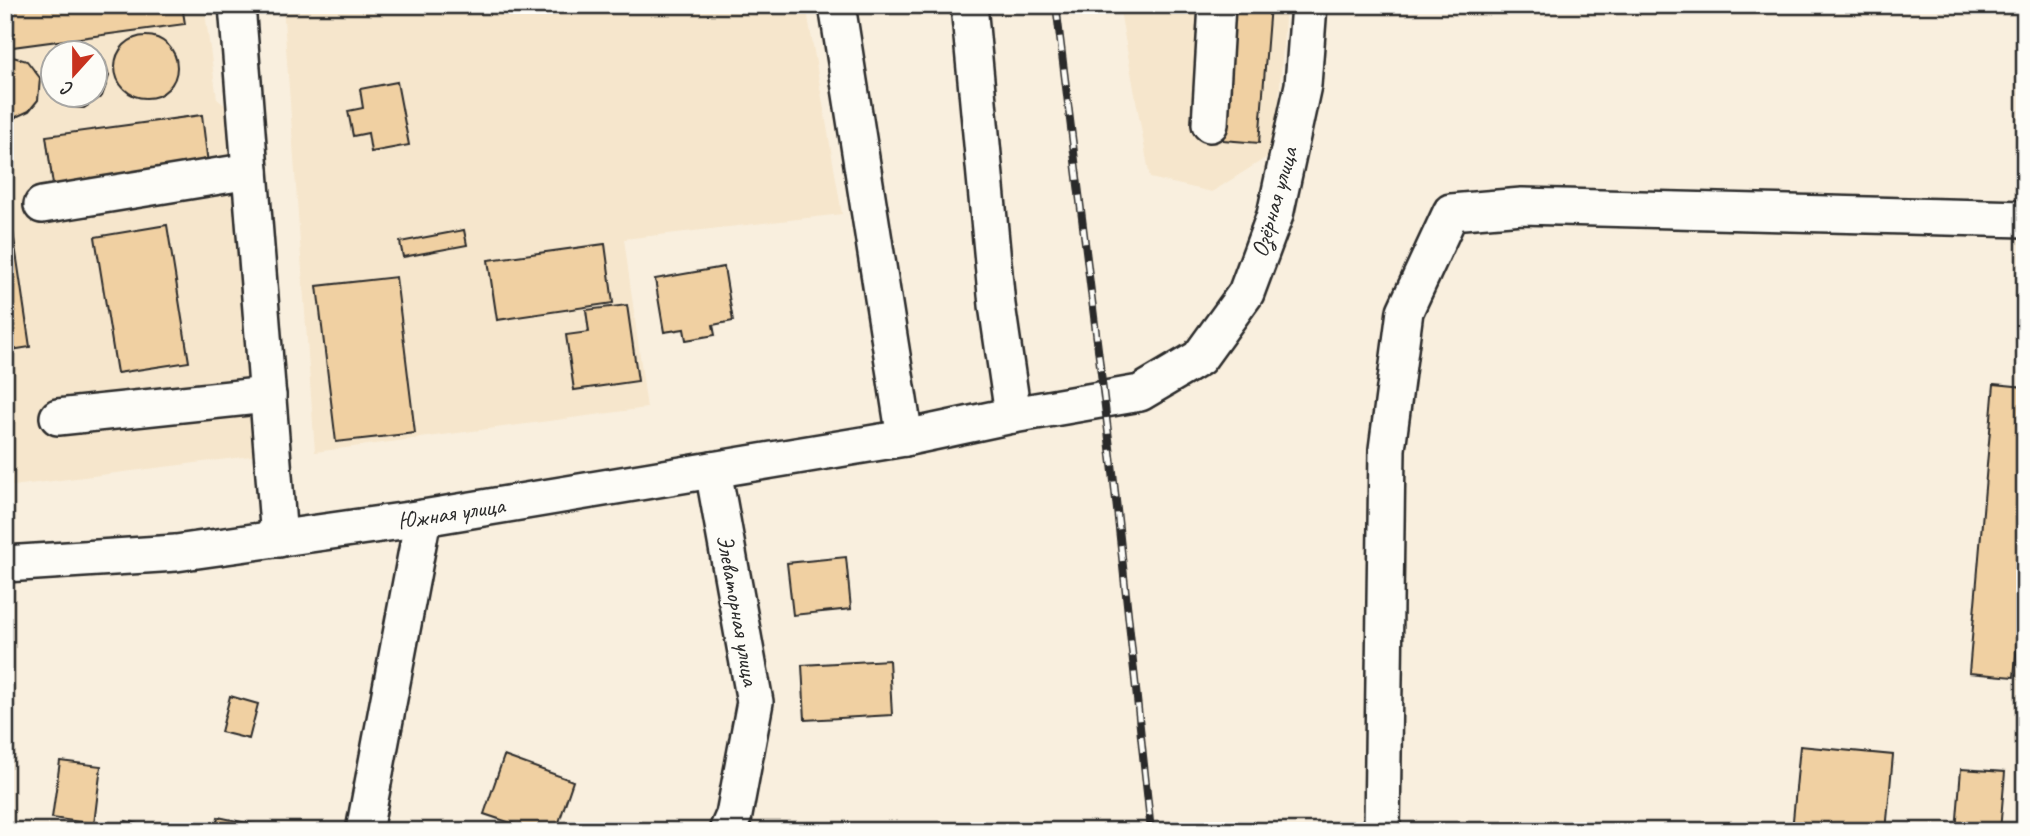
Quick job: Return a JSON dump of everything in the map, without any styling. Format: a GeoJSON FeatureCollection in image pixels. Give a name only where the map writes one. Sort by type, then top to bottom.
{"type":"FeatureCollection","features":[{"type":"Feature","properties":{"kind":"street"},"geometry":{"type":"LineString","coordinates":[[237,5],[279,539]]}},
{"type":"Feature","properties":{"kind":"street"},"geometry":{"type":"LineString","coordinates":[[837,5],[899,439]]}},
{"type":"Feature","properties":{"kind":"street"},"geometry":{"type":"LineString","coordinates":[[969,5],[997,305],[1013,415]]}},
{"type":"Feature","properties":{"kind":"street"},"geometry":{"type":"LineString","coordinates":[[1210,124],[1217,5]]}},
{"type":"Feature","properties":{"kind":"street","name":"Озёрная улица"},"geometry":{"type":"LineString","coordinates":[[899,439],[1013,415],[1140,393],[1199,358],[1246,293],[1275,215],[1303,85],[1309,5]]}},
{"type":"Feature","properties":{"kind":"street"},"geometry":{"type":"LineString","coordinates":[[42,205],[250,171]]}},
{"type":"Feature","properties":{"kind":"street"},"geometry":{"type":"LineString","coordinates":[[1382,831],[1387,449],[1405,311],[1451,212],[1522,206],[2025,219]]}},
{"type":"Feature","properties":{"kind":"street"},"geometry":{"type":"LineString","coordinates":[[58,416],[268,395]]}},
{"type":"Feature","properties":{"kind":"street","name":"Южная улица"},"geometry":{"type":"LineString","coordinates":[[5,564],[176,553],[279,539],[423,518],[899,439]]}},
{"type":"Feature","properties":{"kind":"street","name":"Элеваторная улица"},"geometry":{"type":"LineString","coordinates":[[713,470],[755,702],[734,816],[727,831]]}},
{"type":"Feature","properties":{"kind":"street"},"geometry":{"type":"LineString","coordinates":[[364,831],[423,518]]}},
{"type":"Feature","properties":{"kind":"shaded area"},"geometry":{"type":"Polygon","coordinates":[[[5,5],[204,5],[217,99],[232,111],[259,455],[5,487],[5,5]]]}},
{"type":"Feature","properties":{"kind":"shaded area"},"geometry":{"type":"Polygon","coordinates":[[[283,5],[806,5],[842,214],[624,239],[647,408],[315,452],[283,5]]]}},
{"type":"Feature","properties":{"kind":"shaded area"},"geometry":{"type":"Polygon","coordinates":[[[1119,5],[1286,5],[1275,152],[1212,192],[1150,178],[1119,5]]]}},
{"type":"Feature","properties":{"kind":"building"},"geometry":{"type":"Polygon","coordinates":[[[5,5],[182,5],[185,24],[80,38],[38,38],[38,44],[5,48],[5,5]]]}},
{"type":"Feature","properties":{"kind":"building"},"geometry":{"type":"Polygon","coordinates":[[[1234,5],[1270,5],[1259,143],[1223,140],[1234,5]]]}},
{"type":"Feature","properties":{"kind":"building"},"geometry":{"type":"Polygon","coordinates":[[[140,36],[152,36],[168,45],[175,55],[175,79],[168,89],[152,98],[140,98],[129,93],[120,84],[115,73],[115,61],[120,50],[129,41],[140,36]]]}},
{"type":"Feature","properties":{"kind":"building"},"geometry":{"type":"Polygon","coordinates":[[[6,55],[27,61],[38,75],[38,100],[29,111],[16,117],[5,117],[6,55]]]}},
{"type":"Feature","properties":{"kind":"building"},"geometry":{"type":"Polygon","coordinates":[[[397,82],[409,145],[371,152],[368,133],[353,136],[348,111],[363,108],[360,89],[397,82]]]}},
{"type":"Feature","properties":{"kind":"building"},"geometry":{"type":"Polygon","coordinates":[[[202,115],[208,164],[53,185],[46,136],[202,115]]]}},
{"type":"Feature","properties":{"kind":"building"},"geometry":{"type":"Polygon","coordinates":[[[5,178],[30,347],[5,351],[5,178]]]}},
{"type":"Feature","properties":{"kind":"building"},"geometry":{"type":"Polygon","coordinates":[[[167,225],[189,362],[117,373],[95,237],[167,225]]]}},
{"type":"Feature","properties":{"kind":"building"},"geometry":{"type":"Polygon","coordinates":[[[464,230],[467,245],[403,257],[400,242],[464,230]]]}},
{"type":"Feature","properties":{"kind":"building"},"geometry":{"type":"Polygon","coordinates":[[[605,244],[613,303],[497,320],[488,260],[605,244]]]}},
{"type":"Feature","properties":{"kind":"building"},"geometry":{"type":"Polygon","coordinates":[[[724,267],[733,321],[713,325],[715,335],[686,340],[684,329],[664,332],[655,279],[724,267]]]}},
{"type":"Feature","properties":{"kind":"building"},"geometry":{"type":"Polygon","coordinates":[[[396,277],[415,433],[336,442],[317,286],[396,277]]]}},
{"type":"Feature","properties":{"kind":"building"},"geometry":{"type":"Polygon","coordinates":[[[627,305],[638,381],[574,390],[566,335],[589,332],[586,310],[627,305]]]}},
{"type":"Feature","properties":{"kind":"building"},"geometry":{"type":"Polygon","coordinates":[[[1994,384],[2025,387],[2025,556],[2014,677],[1969,673],[1994,384]]]}},
{"type":"Feature","properties":{"kind":"building"},"geometry":{"type":"Polygon","coordinates":[[[846,557],[851,609],[793,615],[787,563],[846,557]]]}},
{"type":"Feature","properties":{"kind":"building"},"geometry":{"type":"Polygon","coordinates":[[[889,660],[892,715],[805,720],[802,665],[889,660]]]}},
{"type":"Feature","properties":{"kind":"building"},"geometry":{"type":"Polygon","coordinates":[[[230,696],[258,704],[249,739],[221,732],[230,696]]]}},
{"type":"Feature","properties":{"kind":"building"},"geometry":{"type":"Polygon","coordinates":[[[1800,746],[1893,755],[1886,831],[1792,831],[1800,746]]]}},
{"type":"Feature","properties":{"kind":"building"},"geometry":{"type":"Polygon","coordinates":[[[504,756],[573,781],[556,831],[522,831],[523,827],[484,814],[504,756]]]}},
{"type":"Feature","properties":{"kind":"building"},"geometry":{"type":"Polygon","coordinates":[[[60,761],[101,766],[94,824],[52,818],[60,761]]]}},
{"type":"Feature","properties":{"kind":"building"},"geometry":{"type":"Polygon","coordinates":[[[1961,769],[2005,772],[2000,831],[1956,831],[1961,769]]]}},
{"type":"Feature","properties":{"kind":"building"},"geometry":{"type":"Polygon","coordinates":[[[218,817],[276,829],[276,831],[215,831],[218,817]]]}},
{"type":"Feature","properties":{"kind":"building"},"geometry":{"type":"Polygon","coordinates":[[[126,821],[160,829],[124,831],[126,821]]]}},
{"type":"Feature","properties":{"kind":"railway"},"geometry":{"type":"LineString","coordinates":[[1056,5],[1113,472],[1151,831]]}}]}
